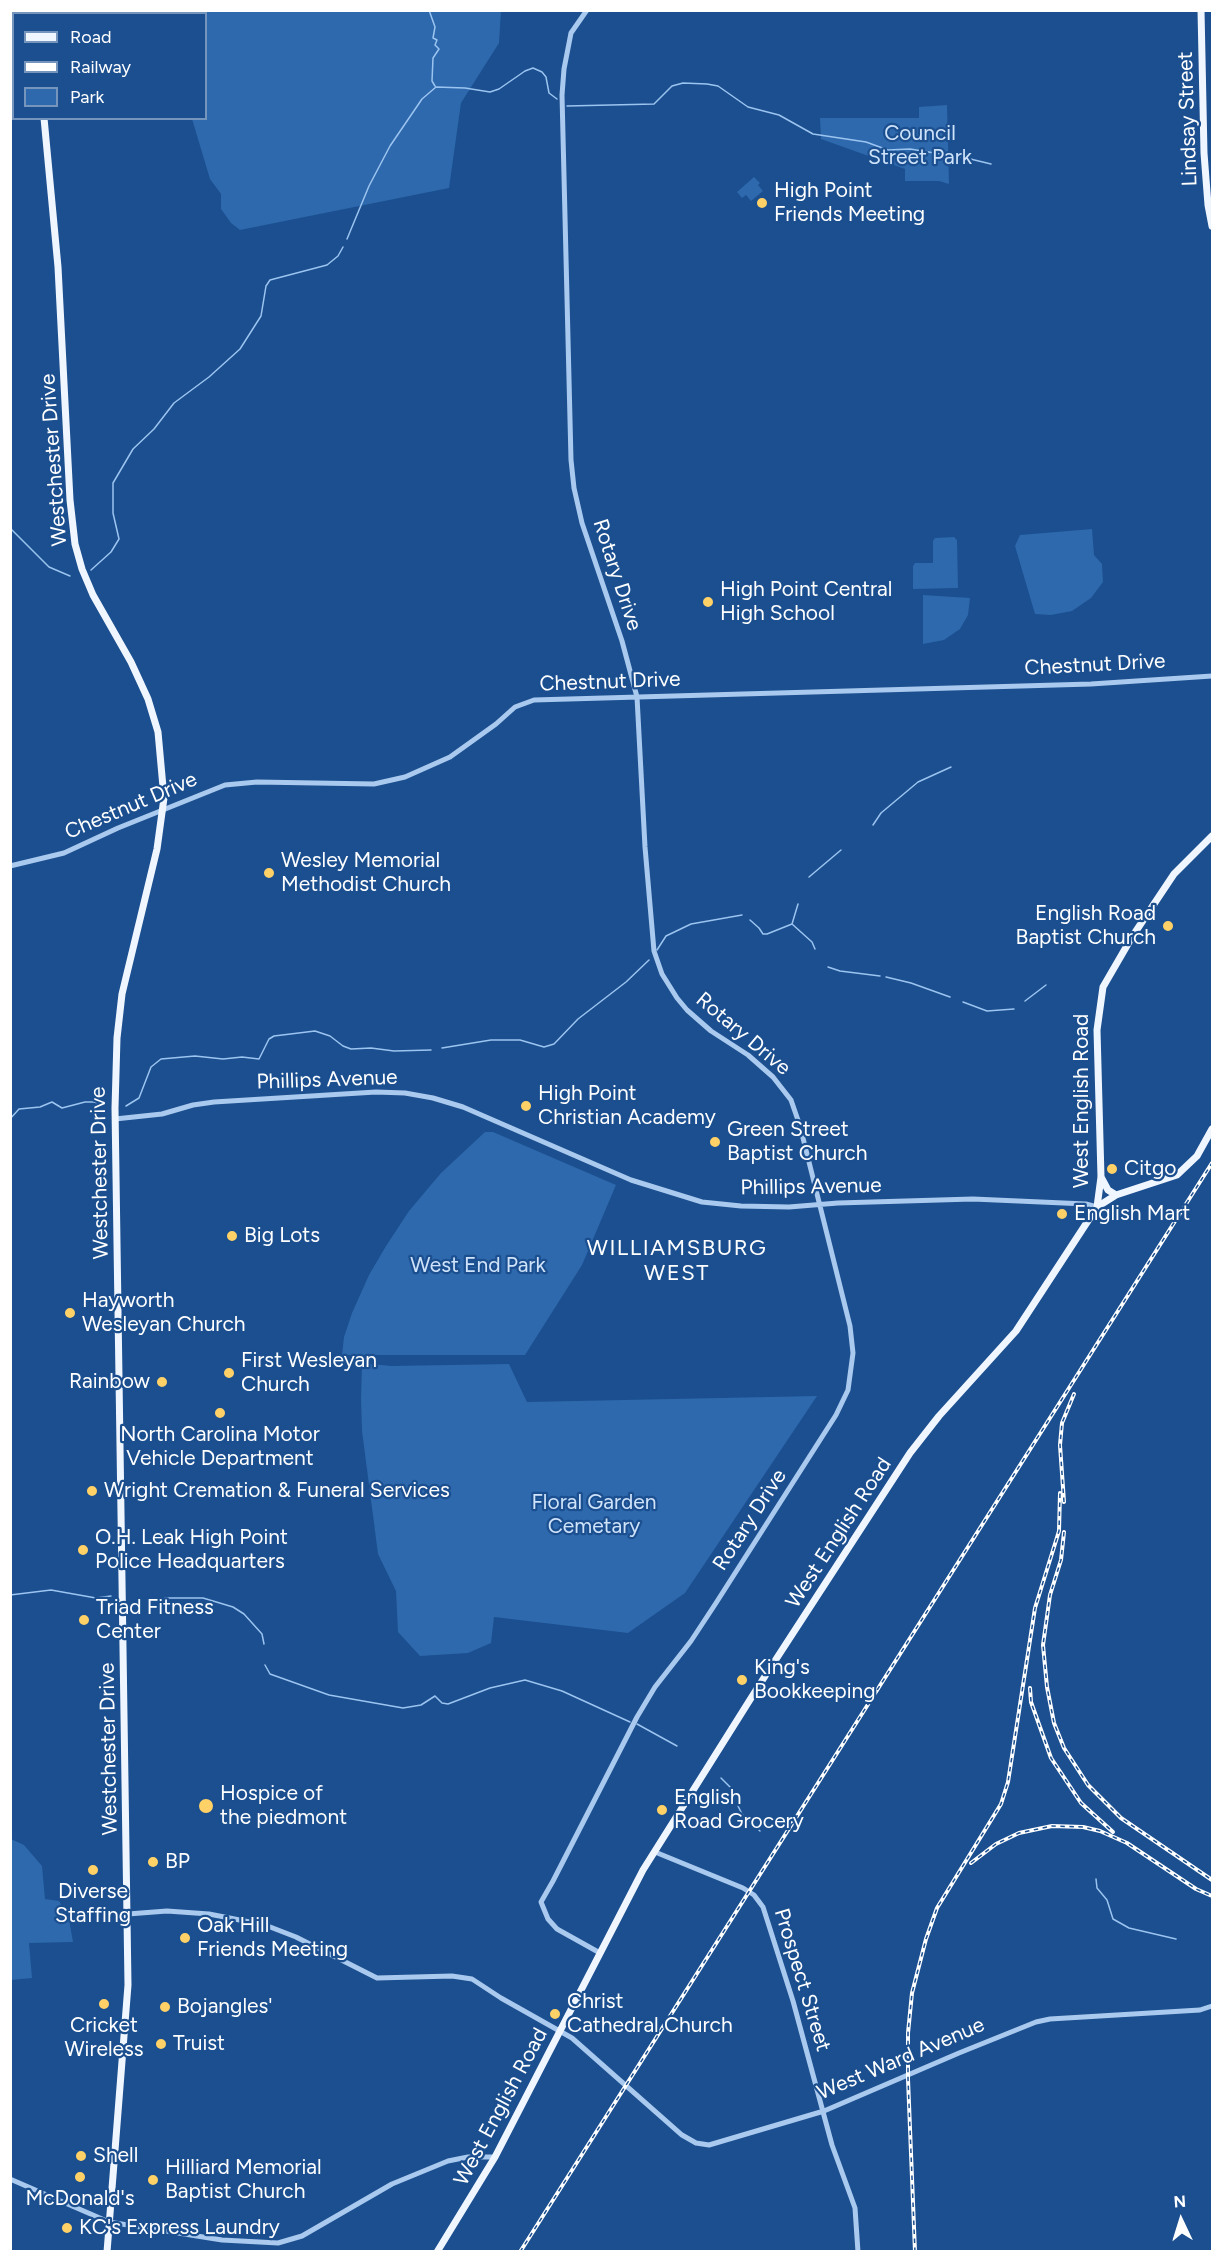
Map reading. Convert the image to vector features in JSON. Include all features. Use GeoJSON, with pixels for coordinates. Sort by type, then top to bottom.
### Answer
{"type":"FeatureCollection","features":[{"type":"Feature","properties":{"kind":"main road","name":"Lindsay Street"},"geometry":{"type":"LineString","coordinates":[[1202,10],[1204,153],[1212,226]]}},
{"type":"Feature","properties":{"kind":"main road","name":"Westchester Drive"},"geometry":{"type":"LineString","coordinates":[[44,120],[58,267],[70,500],[75,544],[93,595],[131,662],[148,699],[158,732],[164,798],[157,849],[122,994],[117,1038],[115,1119],[128,1985],[107,2252]]}},
{"type":"Feature","properties":{"kind":"main road","name":"West English Road"},"geometry":{"type":"LineString","coordinates":[[437,2252],[495,2157],[655,1852],[892,1479],[939,1416],[1016,1331],[1097,1207],[1101,1177],[1097,1030],[1103,987],[1132,937],[1174,874],[1212,837]]}},
{"type":"Feature","properties":{"kind":"main road"},"geometry":{"type":"LineString","coordinates":[[1097,1207],[1116,1195],[1177,1175],[1197,1156],[1212,1129]]}},
{"type":"Feature","properties":{"kind":"main road"},"geometry":{"type":"LineString","coordinates":[[1101,1177],[1108,1190],[1116,1195]]}},
{"type":"Feature","properties":{"kind":"street","name":"Rotary Drive"},"geometry":{"type":"LineString","coordinates":[[587,10],[571,33],[562,95],[571,460],[574,488],[582,523],[622,641],[638,697],[652,941],[658,965],[668,984],[687,1010],[711,1030],[748,1055],[773,1077],[791,1100],[800,1126],[852,1343],[851,1374],[846,1395],[809,1459],[719,1599],[637,1717],[541,1902],[548,1919],[556,1929],[600,1953]]}},
{"type":"Feature","properties":{"kind":"street","name":"Chestnut Drive"},"geometry":{"type":"LineString","coordinates":[[10,866],[64,853],[215,788],[237,783],[355,784],[391,781],[433,766],[450,757],[496,724],[509,711],[534,700],[1090,684],[1212,676]]}},
{"type":"Feature","properties":{"kind":"street","name":"Phillips Avenue"},"geometry":{"type":"LineString","coordinates":[[115,1119],[162,1114],[214,1102],[376,1092],[405,1093],[434,1098],[463,1107],[631,1180],[702,1202],[741,1206],[819,1206],[973,1199],[1086,1204],[1097,1207]]}},
{"type":"Feature","properties":{"kind":"street","name":"Prospect Street"},"geometry":{"type":"LineString","coordinates":[[655,1852],[743,1888],[758,1899],[765,1912],[777,1946],[832,2145],[855,2208],[858,2252]]}},
{"type":"Feature","properties":{"kind":"street","name":"West Ward Avenue"},"geometry":{"type":"LineString","coordinates":[[128,1914],[167,1911],[209,1914],[265,1925],[296,1937],[377,1978],[452,1976],[472,1979],[561,2031],[601,2063],[682,2135],[696,2143],[709,2145],[824,2111],[1036,2022],[1050,2019],[1200,2010],[1212,2006]]}},
{"type":"Feature","properties":{"kind":"street"},"geometry":{"type":"LineString","coordinates":[[10,2179],[109,2222],[222,2240],[278,2243],[302,2236],[392,2184],[448,2161],[465,2157],[495,2157]]}},
{"type":"Feature","properties":{"kind":"green space"},"geometry":{"type":"Polygon","coordinates":[[[159,11],[501,11],[499,43],[461,103],[449,188],[240,230],[231,223],[221,209],[221,194],[210,179],[192,120],[207,120],[207,12],[159,11]]]}},
{"type":"Feature","properties":{"kind":"green space","name":"Council Street Park"},"geometry":{"type":"Polygon","coordinates":[[[947,105],[949,184],[939,181],[905,181],[905,169],[821,139],[820,118],[919,118],[919,107],[947,105]]]}},
{"type":"Feature","properties":{"kind":"green space"},"geometry":{"type":"Polygon","coordinates":[[[754,177],[760,183],[758,185],[763,191],[751,201],[746,195],[742,198],[737,192],[754,177]]]}},
{"type":"Feature","properties":{"kind":"green space"},"geometry":{"type":"Polygon","coordinates":[[[1092,529],[1094,555],[1102,564],[1103,582],[1091,598],[1072,611],[1051,615],[1035,614],[1015,546],[1020,535],[1092,529]]]}},
{"type":"Feature","properties":{"kind":"green space"},"geometry":{"type":"Polygon","coordinates":[[[954,537],[957,540],[958,588],[913,589],[915,563],[933,563],[935,538],[954,537]]]}},
{"type":"Feature","properties":{"kind":"green space"},"geometry":{"type":"Polygon","coordinates":[[[923,595],[970,598],[968,615],[960,629],[944,640],[923,644],[923,595]]]}},
{"type":"Feature","properties":{"kind":"green space","name":"West End Park"},"geometry":{"type":"Polygon","coordinates":[[[485,1132],[493,1132],[616,1185],[582,1265],[525,1355],[342,1355],[344,1337],[352,1313],[369,1275],[386,1246],[409,1211],[441,1173],[485,1132]]]}},
{"type":"Feature","properties":{"kind":"green space","name":"Floral Garden Cemetary"},"geometry":{"type":"Polygon","coordinates":[[[362,1363],[391,1366],[509,1364],[527,1402],[817,1396],[685,1593],[628,1633],[494,1617],[491,1643],[468,1653],[420,1656],[398,1632],[396,1591],[378,1554],[362,1431],[362,1363]]]}},
{"type":"Feature","properties":{"kind":"green space"},"geometry":{"type":"Polygon","coordinates":[[[11,1839],[24,1845],[42,1866],[45,1899],[59,1901],[69,1919],[73,1942],[29,1943],[32,1978],[11,1980],[11,1839]]]}},
{"type":"Feature","properties":{"kind":"waterway"},"geometry":{"type":"LineString","coordinates":[[429,10],[435,27],[433,38],[437,40],[435,45],[439,49],[433,58],[432,81],[435,86]]}},
{"type":"Feature","properties":{"kind":"waterway"},"geometry":{"type":"LineString","coordinates":[[347,239],[369,186],[390,146],[422,99],[436,87],[490,92],[533,68],[542,72],[546,77],[549,93],[557,99]]}},
{"type":"Feature","properties":{"kind":"waterway"},"geometry":{"type":"LineString","coordinates":[[567,106],[654,104],[672,86],[683,83],[707,84],[718,86],[748,107],[779,115],[813,134],[866,142],[888,150],[910,149],[947,155]]}},
{"type":"Feature","properties":{"kind":"waterway"},"geometry":{"type":"LineString","coordinates":[[958,156],[991,164]]}},
{"type":"Feature","properties":{"kind":"waterway"},"geometry":{"type":"LineString","coordinates":[[91,570],[111,552],[119,539],[113,513],[113,483],[133,449],[154,429],[174,403],[209,377],[240,349],[261,316],[266,286],[270,280],[327,265],[338,256],[343,247]]}},
{"type":"Feature","properties":{"kind":"waterway"},"geometry":{"type":"LineString","coordinates":[[10,528],[49,567],[70,576]]}},
{"type":"Feature","properties":{"kind":"waterway"},"geometry":{"type":"LineString","coordinates":[[873,825],[881,813],[918,782],[951,767]]}},
{"type":"Feature","properties":{"kind":"waterway"},"geometry":{"type":"LineString","coordinates":[[809,877],[841,850]]}},
{"type":"Feature","properties":{"kind":"waterway"},"geometry":{"type":"LineString","coordinates":[[750,920],[763,934],[767,934],[792,924],[798,904]]}},
{"type":"Feature","properties":{"kind":"waterway"},"geometry":{"type":"LineString","coordinates":[[657,950],[666,936],[691,924],[742,915]]}},
{"type":"Feature","properties":{"kind":"waterway"},"geometry":{"type":"LineString","coordinates":[[792,924],[812,942],[815,949]]}},
{"type":"Feature","properties":{"kind":"waterway"},"geometry":{"type":"LineString","coordinates":[[442,1048],[491,1040],[520,1040],[544,1047],[554,1044],[578,1019],[626,982],[649,960]]}},
{"type":"Feature","properties":{"kind":"waterway"},"geometry":{"type":"LineString","coordinates":[[828,967],[840,971],[880,976]]}},
{"type":"Feature","properties":{"kind":"waterway"},"geometry":{"type":"LineString","coordinates":[[886,977],[950,997]]}},
{"type":"Feature","properties":{"kind":"waterway"},"geometry":{"type":"LineString","coordinates":[[1025,1001],[1046,985]]}},
{"type":"Feature","properties":{"kind":"waterway"},"geometry":{"type":"LineString","coordinates":[[963,1002],[987,1011],[1014,1009]]}},
{"type":"Feature","properties":{"kind":"waterway"},"geometry":{"type":"LineString","coordinates":[[126,1106],[139,1098],[151,1067],[161,1059],[195,1056],[259,1059],[269,1039],[274,1036],[315,1031],[330,1036],[351,1049],[431,1050]]}},
{"type":"Feature","properties":{"kind":"waterway"},"geometry":{"type":"LineString","coordinates":[[10,1119],[19,1109],[40,1107],[52,1102],[62,1108],[85,1102],[104,1105]]}},
{"type":"Feature","properties":{"kind":"waterway"},"geometry":{"type":"LineString","coordinates":[[10,1595],[51,1590],[96,1598],[111,1596]]}},
{"type":"Feature","properties":{"kind":"waterway"},"geometry":{"type":"LineString","coordinates":[[165,1598],[203,1598],[233,1607],[244,1614],[262,1634],[264,1644]]}},
{"type":"Feature","properties":{"kind":"waterway"},"geometry":{"type":"LineString","coordinates":[[265,1665],[270,1674],[329,1695],[403,1708],[421,1705],[435,1696],[442,1703],[448,1704],[490,1688],[525,1680],[562,1691],[630,1722]]}},
{"type":"Feature","properties":{"kind":"waterway"},"geometry":{"type":"LineString","coordinates":[[637,1724],[677,1746]]}},
{"type":"Feature","properties":{"kind":"waterway"},"geometry":{"type":"LineString","coordinates":[[721,1778],[738,1795],[738,1806],[742,1814],[760,1831]]}},
{"type":"Feature","properties":{"kind":"waterway"},"geometry":{"type":"LineString","coordinates":[[1096,1879],[1097,1888],[1107,1900],[1113,1919],[1129,1928],[1176,1939]]}},
{"type":"Feature","properties":{"kind":"railway"},"geometry":{"type":"LineString","coordinates":[[520,2252],[1212,1163]]}},
{"type":"Feature","properties":{"kind":"railway"},"geometry":{"type":"LineString","coordinates":[[1064,1502],[1060,1445],[1062,1423],[1074,1394]]}},
{"type":"Feature","properties":{"kind":"railway"},"geometry":{"type":"LineString","coordinates":[[915,2252],[908,2079],[908,2033],[912,1993],[926,1939],[937,1908],[1001,1804],[1008,1782],[1035,1608],[1059,1531],[1060,1493]]}},
{"type":"Feature","properties":{"kind":"railway"},"geometry":{"type":"LineString","coordinates":[[1064,1532],[1061,1560],[1050,1595],[1043,1645],[1047,1687],[1054,1723],[1064,1748],[1088,1785],[1121,1818],[1212,1880]]}},
{"type":"Feature","properties":{"kind":"railway"},"geometry":{"type":"LineString","coordinates":[[1030,1688],[1031,1702],[1051,1758],[1081,1803],[1113,1832]]}},
{"type":"Feature","properties":{"kind":"railway"},"geometry":{"type":"LineString","coordinates":[[971,1863],[996,1844],[1019,1833],[1052,1826],[1083,1827],[1100,1831],[1127,1843],[1196,1889],[1212,1896]]}},
{"type":"Feature","properties":{"kind":"place","name":"High Point Friends Meeting"},"geometry":{"type":"Point","coordinates":[762,203]}},
{"type":"Feature","properties":{"kind":"place","name":"High Point Central High School"},"geometry":{"type":"Point","coordinates":[708,602]}},
{"type":"Feature","properties":{"kind":"place","name":"Wesley Memorial Methodist Church"},"geometry":{"type":"Point","coordinates":[269,873]}},
{"type":"Feature","properties":{"kind":"place","name":"English Road Baptist Church"},"geometry":{"type":"Point","coordinates":[1168,926]}},
{"type":"Feature","properties":{"kind":"place","name":"High Point Christian Academy"},"geometry":{"type":"Point","coordinates":[526,1106]}},
{"type":"Feature","properties":{"kind":"place","name":"Green Street Baptist Church"},"geometry":{"type":"Point","coordinates":[715,1142]}},
{"type":"Feature","properties":{"kind":"place","name":"Citgo"},"geometry":{"type":"Point","coordinates":[1112,1169]}},
{"type":"Feature","properties":{"kind":"place","name":"English Mart"},"geometry":{"type":"Point","coordinates":[1062,1214]}},
{"type":"Feature","properties":{"kind":"place","name":"Big Lots"},"geometry":{"type":"Point","coordinates":[232,1236]}},
{"type":"Feature","properties":{"kind":"place","name":"Hayworth Wesleyan Church"},"geometry":{"type":"Point","coordinates":[70,1313]}},
{"type":"Feature","properties":{"kind":"place","name":"First Wesleyan Church"},"geometry":{"type":"Point","coordinates":[229,1373]}},
{"type":"Feature","properties":{"kind":"place","name":"Rainbow"},"geometry":{"type":"Point","coordinates":[162,1382]}},
{"type":"Feature","properties":{"kind":"place","name":"North Carolina Motor Vehicle Department"},"geometry":{"type":"Point","coordinates":[220,1413]}},
{"type":"Feature","properties":{"kind":"place","name":"Wright Cremation & Funeral Services"},"geometry":{"type":"Point","coordinates":[92,1491]}},
{"type":"Feature","properties":{"kind":"place","name":"O.H. Leak High Point Police Headquarters"},"geometry":{"type":"Point","coordinates":[83,1550]}},
{"type":"Feature","properties":{"kind":"place","name":"Triad Fitness Center"},"geometry":{"type":"Point","coordinates":[84,1620]}},
{"type":"Feature","properties":{"kind":"place","name":"King's Bookkeeping"},"geometry":{"type":"Point","coordinates":[742,1680]}},
{"type":"Feature","properties":{"kind":"place","name":"Hospice of the piedmont"},"geometry":{"type":"Point","coordinates":[206,1806]}},
{"type":"Feature","properties":{"kind":"place","name":"English Road Grocery"},"geometry":{"type":"Point","coordinates":[662,1810]}},
{"type":"Feature","properties":{"kind":"place","name":"BP"},"geometry":{"type":"Point","coordinates":[153,1862]}},
{"type":"Feature","properties":{"kind":"place","name":"Diverse Staffing"},"geometry":{"type":"Point","coordinates":[93,1870]}},
{"type":"Feature","properties":{"kind":"place","name":"Oak Hill Friends Meeting"},"geometry":{"type":"Point","coordinates":[185,1938]}},
{"type":"Feature","properties":{"kind":"place","name":"Cricket Wireless"},"geometry":{"type":"Point","coordinates":[104,2004]}},
{"type":"Feature","properties":{"kind":"place","name":"Bojangles'"},"geometry":{"type":"Point","coordinates":[165,2007]}},
{"type":"Feature","properties":{"kind":"place","name":"Christ Cathedral Church"},"geometry":{"type":"Point","coordinates":[555,2014]}},
{"type":"Feature","properties":{"kind":"place","name":"Truist"},"geometry":{"type":"Point","coordinates":[161,2044]}},
{"type":"Feature","properties":{"kind":"place","name":"Shell"},"geometry":{"type":"Point","coordinates":[81,2156]}},
{"type":"Feature","properties":{"kind":"place","name":"McDonald's"},"geometry":{"type":"Point","coordinates":[80,2177]}},
{"type":"Feature","properties":{"kind":"place","name":"Hilliard Memorial Baptist Church"},"geometry":{"type":"Point","coordinates":[153,2180]}},
{"type":"Feature","properties":{"kind":"place","name":"KC's Express Laundry"},"geometry":{"type":"Point","coordinates":[67,2228]}},
{"type":"Feature","properties":{"kind":"district","name":"WILLIAMSBURG WEST"},"geometry":{"type":"Point","coordinates":[677,1262]}}]}
